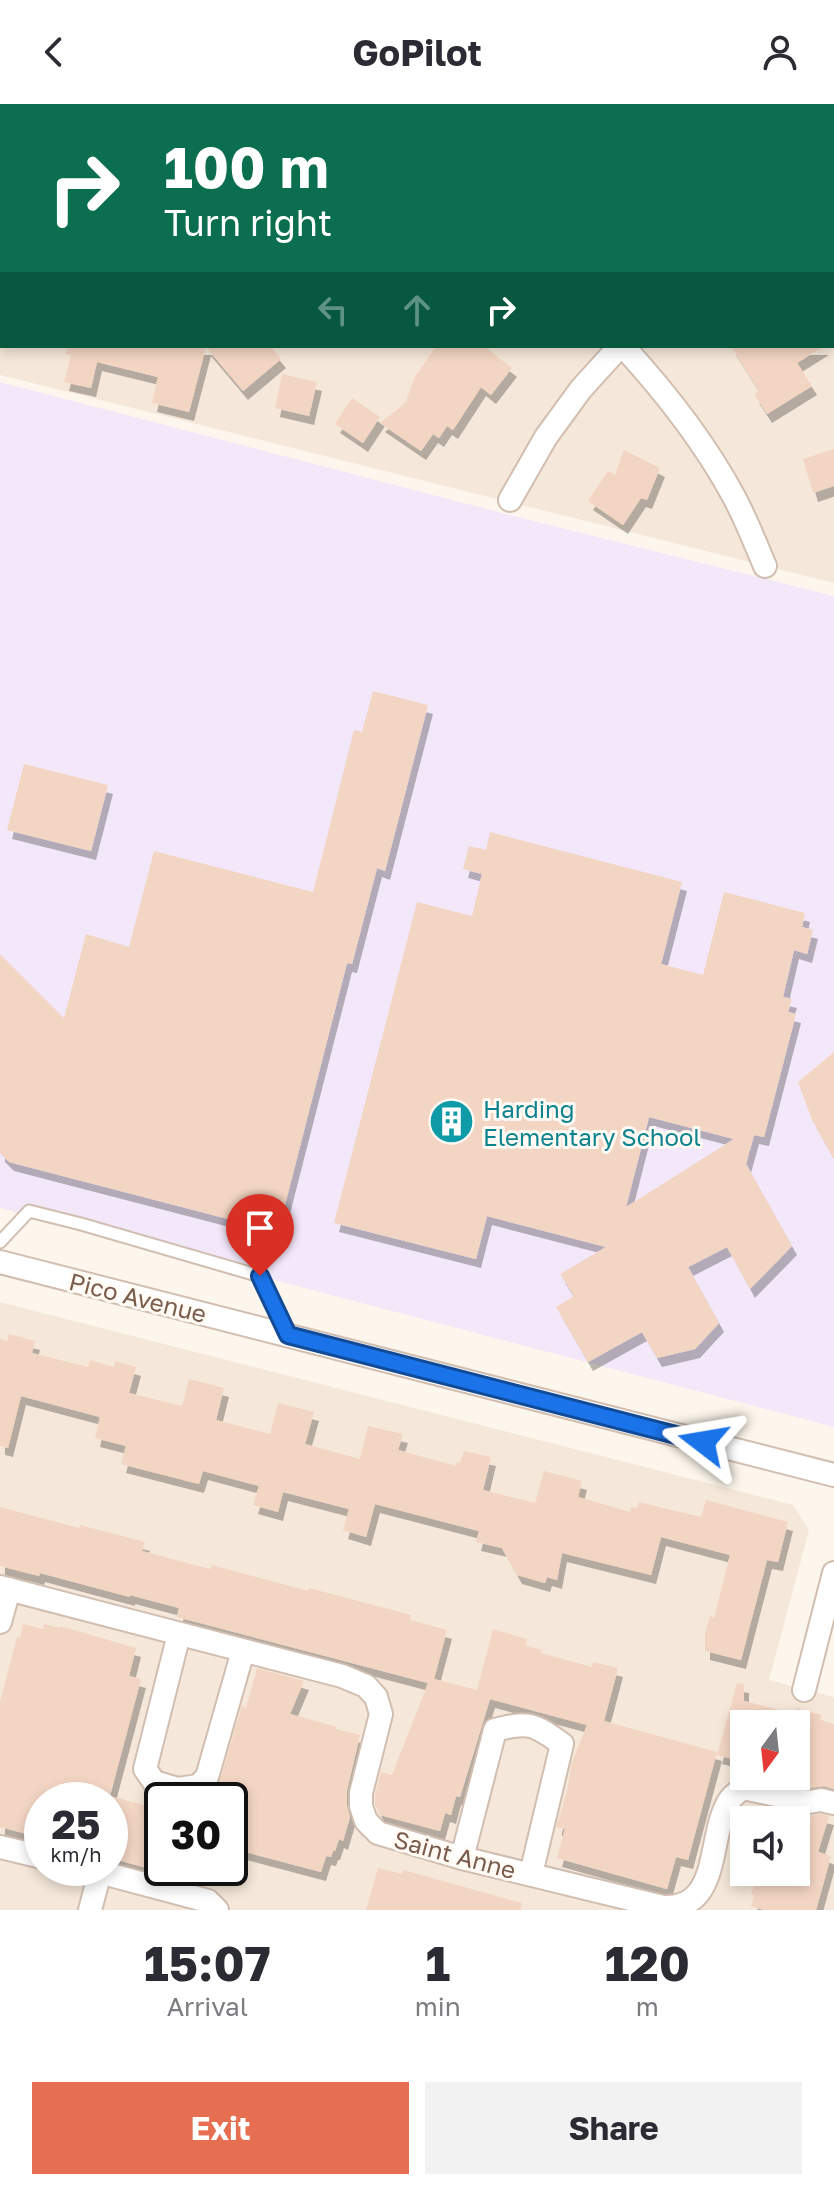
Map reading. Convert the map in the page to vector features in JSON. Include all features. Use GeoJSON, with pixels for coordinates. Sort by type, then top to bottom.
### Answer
{"type":"FeatureCollection","features":[{"type":"Feature","properties":{"kind":"street"},"geometry":{"type":"LineString","coordinates":[[510,500],[546,437],[581,389],[620,348]]}},
{"type":"Feature","properties":{"kind":"street"},"geometry":{"type":"LineString","coordinates":[[624,348],[660,386],[700,440],[734,498],[765,566]]}},
{"type":"Feature","properties":{"kind":"street","name":"Pico Avenue"},"geometry":{"type":"LineString","coordinates":[[0,1262],[834,1475]]}},
{"type":"Feature","properties":{"kind":"street"},"geometry":{"type":"LineString","coordinates":[[804,1690],[834,1573]]}},
{"type":"Feature","properties":{"kind":"street"},"geometry":{"type":"LineString","coordinates":[[0,1622],[4,1588]]}},
{"type":"Feature","properties":{"kind":"street","name":"Saint Anne"},"geometry":{"type":"LineString","coordinates":[[4,1588],[342,1676],[366,1686],[376,1697],[381,1714],[361,1793],[361,1806],[366,1821],[378,1833],[462,1858],[531,1874],[594,1900],[677,1908],[691,1903],[703,1890],[724,1812],[731,1798],[743,1788],[809,1802],[821,1800],[834,1803]]}},
{"type":"Feature","properties":{"kind":"street"},"geometry":{"type":"LineString","coordinates":[[179,1634],[145,1769],[154,1782],[178,1789],[198,1786],[207,1777],[243,1651]]}},
{"type":"Feature","properties":{"kind":"street"},"geometry":{"type":"LineString","coordinates":[[462,1858],[495,1730],[519,1724],[540,1728],[562,1744],[531,1874]]}},
{"type":"Feature","properties":{"kind":"street"},"geometry":{"type":"LineString","coordinates":[[0,1847],[24,1853]]}},
{"type":"Feature","properties":{"kind":"street"},"geometry":{"type":"LineString","coordinates":[[128,1880],[208,1901],[217,1910]]}},
{"type":"Feature","properties":{"kind":"street"},"geometry":{"type":"LineString","coordinates":[[90,1910],[91,1886]]}},
{"type":"Feature","properties":{"kind":"lane"},"geometry":{"type":"LineString","coordinates":[[0,1242],[29,1211],[260,1276],[288,1335]]}},
{"type":"Feature","properties":{"kind":"shaded area"},"geometry":{"type":"Polygon","coordinates":[[[0,348],[834,348],[834,583],[0,375],[0,348]]]}},
{"type":"Feature","properties":{"kind":"shaded area"},"geometry":{"type":"Polygon","coordinates":[[[0,382],[834,596],[834,1427],[0,1208],[0,382]]]}},
{"type":"Feature","properties":{"kind":"shaded area"},"geometry":{"type":"Polygon","coordinates":[[[0,1302],[793,1505],[809,1530],[769,1680],[834,1697],[834,1910],[0,1910],[0,1302]]]}},
{"type":"Feature","properties":{"kind":"building"},"geometry":{"type":"Polygon","coordinates":[[[67,348],[206,348],[189,412],[152,403],[158,377],[97,362],[91,388],[64,382],[71,355],[66,354],[67,348]]]}},
{"type":"Feature","properties":{"kind":"building"},"geometry":{"type":"Polygon","coordinates":[[[207,348],[272,348],[281,359],[243,391],[207,348]]]}},
{"type":"Feature","properties":{"kind":"building"},"geometry":{"type":"Polygon","coordinates":[[[435,348],[487,348],[512,368],[491,395],[481,387],[453,430],[447,426],[439,438],[433,434],[421,451],[380,423],[405,403],[415,377],[435,348]]]}},
{"type":"Feature","properties":{"kind":"building"},"geometry":{"type":"Polygon","coordinates":[[[732,348],[821,348],[797,363],[812,386],[767,414],[754,394],[759,391],[732,348]]]}},
{"type":"Feature","properties":{"kind":"building"},"geometry":{"type":"Polygon","coordinates":[[[282,374],[317,382],[309,416],[275,408],[282,374]]]}},
{"type":"Feature","properties":{"kind":"building"},"geometry":{"type":"Polygon","coordinates":[[[352,398],[380,417],[363,443],[335,424],[352,398]]]}},
{"type":"Feature","properties":{"kind":"building"},"geometry":{"type":"Polygon","coordinates":[[[834,449],[834,486],[813,493],[803,459],[834,449]]]}},
{"type":"Feature","properties":{"kind":"building"},"geometry":{"type":"Polygon","coordinates":[[[624,450],[660,468],[647,500],[641,498],[623,525],[588,501],[608,471],[615,475],[624,450]]]}},
{"type":"Feature","properties":{"kind":"building"},"geometry":{"type":"Polygon","coordinates":[[[373,691],[428,705],[385,871],[377,868],[352,964],[347,963],[278,1232],[9,1162],[0,1153],[0,954],[64,1018],[86,934],[129,947],[154,851],[313,892],[354,730],[362,732],[373,691]]]}},
{"type":"Feature","properties":{"kind":"building"},"geometry":{"type":"Polygon","coordinates":[[[24,764],[108,785],[91,851],[7,830],[24,764]]]}},
{"type":"Feature","properties":{"kind":"building"},"geometry":{"type":"Polygon","coordinates":[[[490,832],[682,882],[661,964],[703,975],[724,892],[805,913],[802,927],[813,930],[807,954],[794,950],[783,997],[792,999],[788,1012],[796,1014],[764,1137],[754,1135],[746,1164],[792,1246],[750,1289],[727,1247],[688,1267],[719,1323],[695,1349],[657,1358],[642,1332],[588,1362],[556,1307],[574,1296],[560,1274],[606,1247],[487,1216],[476,1259],[334,1223],[417,902],[472,916],[482,874],[463,869],[469,846],[486,850],[490,832]],[[649,1117],[626,1207],[734,1139],[649,1117]]]}},
{"type":"Feature","properties":{"kind":"building"},"geometry":{"type":"Polygon","coordinates":[[[834,1052],[834,1159],[812,1120],[798,1082],[834,1052]]]}},
{"type":"Feature","properties":{"kind":"building"},"geometry":{"type":"Polygon","coordinates":[[[9,1334],[35,1341],[32,1353],[88,1367],[90,1360],[114,1367],[115,1361],[136,1367],[129,1393],[182,1406],[189,1379],[224,1388],[216,1420],[270,1434],[278,1403],[314,1412],[305,1444],[360,1459],[368,1426],[403,1434],[398,1450],[456,1466],[464,1451],[491,1457],[483,1490],[535,1503],[544,1471],[582,1481],[578,1497],[630,1512],[631,1507],[637,1508],[639,1502],[701,1517],[706,1500],[788,1522],[778,1562],[767,1560],[741,1660],[705,1651],[705,1633],[710,1616],[714,1618],[730,1555],[661,1537],[651,1575],[562,1553],[557,1580],[547,1577],[545,1583],[517,1575],[502,1548],[476,1542],[479,1531],[375,1504],[366,1537],[343,1530],[349,1509],[283,1492],[278,1512],[253,1505],[259,1486],[203,1471],[199,1484],[121,1464],[126,1446],[95,1438],[100,1417],[21,1396],[8,1448],[0,1446],[0,1339],[7,1341],[9,1334]]]}},
{"type":"Feature","properties":{"kind":"building"},"geometry":{"type":"Polygon","coordinates":[[[0,1507],[145,1542],[142,1551],[210,1569],[212,1565],[411,1615],[410,1620],[447,1630],[434,1679],[477,1690],[493,1629],[527,1639],[525,1645],[542,1650],[541,1653],[592,1667],[593,1662],[618,1668],[604,1721],[717,1752],[688,1860],[676,1857],[667,1889],[557,1858],[565,1829],[557,1827],[557,1824],[572,1762],[587,1725],[490,1699],[460,1797],[456,1796],[451,1815],[445,1813],[440,1831],[380,1815],[375,1795],[381,1772],[392,1775],[428,1683],[177,1617],[179,1608],[0,1566],[0,1507]]]}},
{"type":"Feature","properties":{"kind":"building"},"geometry":{"type":"Polygon","coordinates":[[[23,1624],[43,1629],[44,1624],[136,1648],[129,1676],[141,1679],[114,1782],[24,1782],[24,1833],[0,1827],[0,1702],[17,1637],[20,1638],[23,1624]]]}},
{"type":"Feature","properties":{"kind":"building"},"geometry":{"type":"Polygon","coordinates":[[[257,1668],[304,1681],[290,1714],[360,1735],[347,1790],[350,1817],[343,1841],[339,1839],[331,1857],[326,1856],[321,1872],[248,1853],[248,1782],[219,1782],[242,1706],[246,1708],[257,1668]]]}},
{"type":"Feature","properties":{"kind":"building"},"geometry":{"type":"Polygon","coordinates":[[[737,1683],[744,1684],[744,1701],[780,1710],[730,1710],[730,1758],[717,1755],[737,1683]]]}},
{"type":"Feature","properties":{"kind":"building"},"geometry":{"type":"Polygon","coordinates":[[[810,1712],[822,1715],[821,1720],[834,1724],[834,1789],[824,1786],[810,1788],[810,1712]]]}},
{"type":"Feature","properties":{"kind":"building"},"geometry":{"type":"Polygon","coordinates":[[[128,1801],[144,1805],[144,1867],[128,1863],[128,1801]]]}},
{"type":"Feature","properties":{"kind":"building"},"geometry":{"type":"Polygon","coordinates":[[[810,1816],[829,1816],[818,1852],[831,1856],[816,1910],[764,1910],[751,1906],[754,1895],[751,1894],[754,1886],[810,1886],[810,1816]]]}},
{"type":"Feature","properties":{"kind":"building"},"geometry":{"type":"Polygon","coordinates":[[[378,1868],[402,1874],[403,1870],[522,1903],[521,1910],[366,1910],[378,1868]]]}},
{"type":"Feature","properties":{"kind":"place","name":"Harding Elementary School"},"geometry":{"type":"Point","coordinates":[452,1122]}},
{"type":"Feature","properties":{"kind":"route"},"geometry":{"type":"LineString","coordinates":[[260,1276],[288,1335],[703,1442]]}}]}
